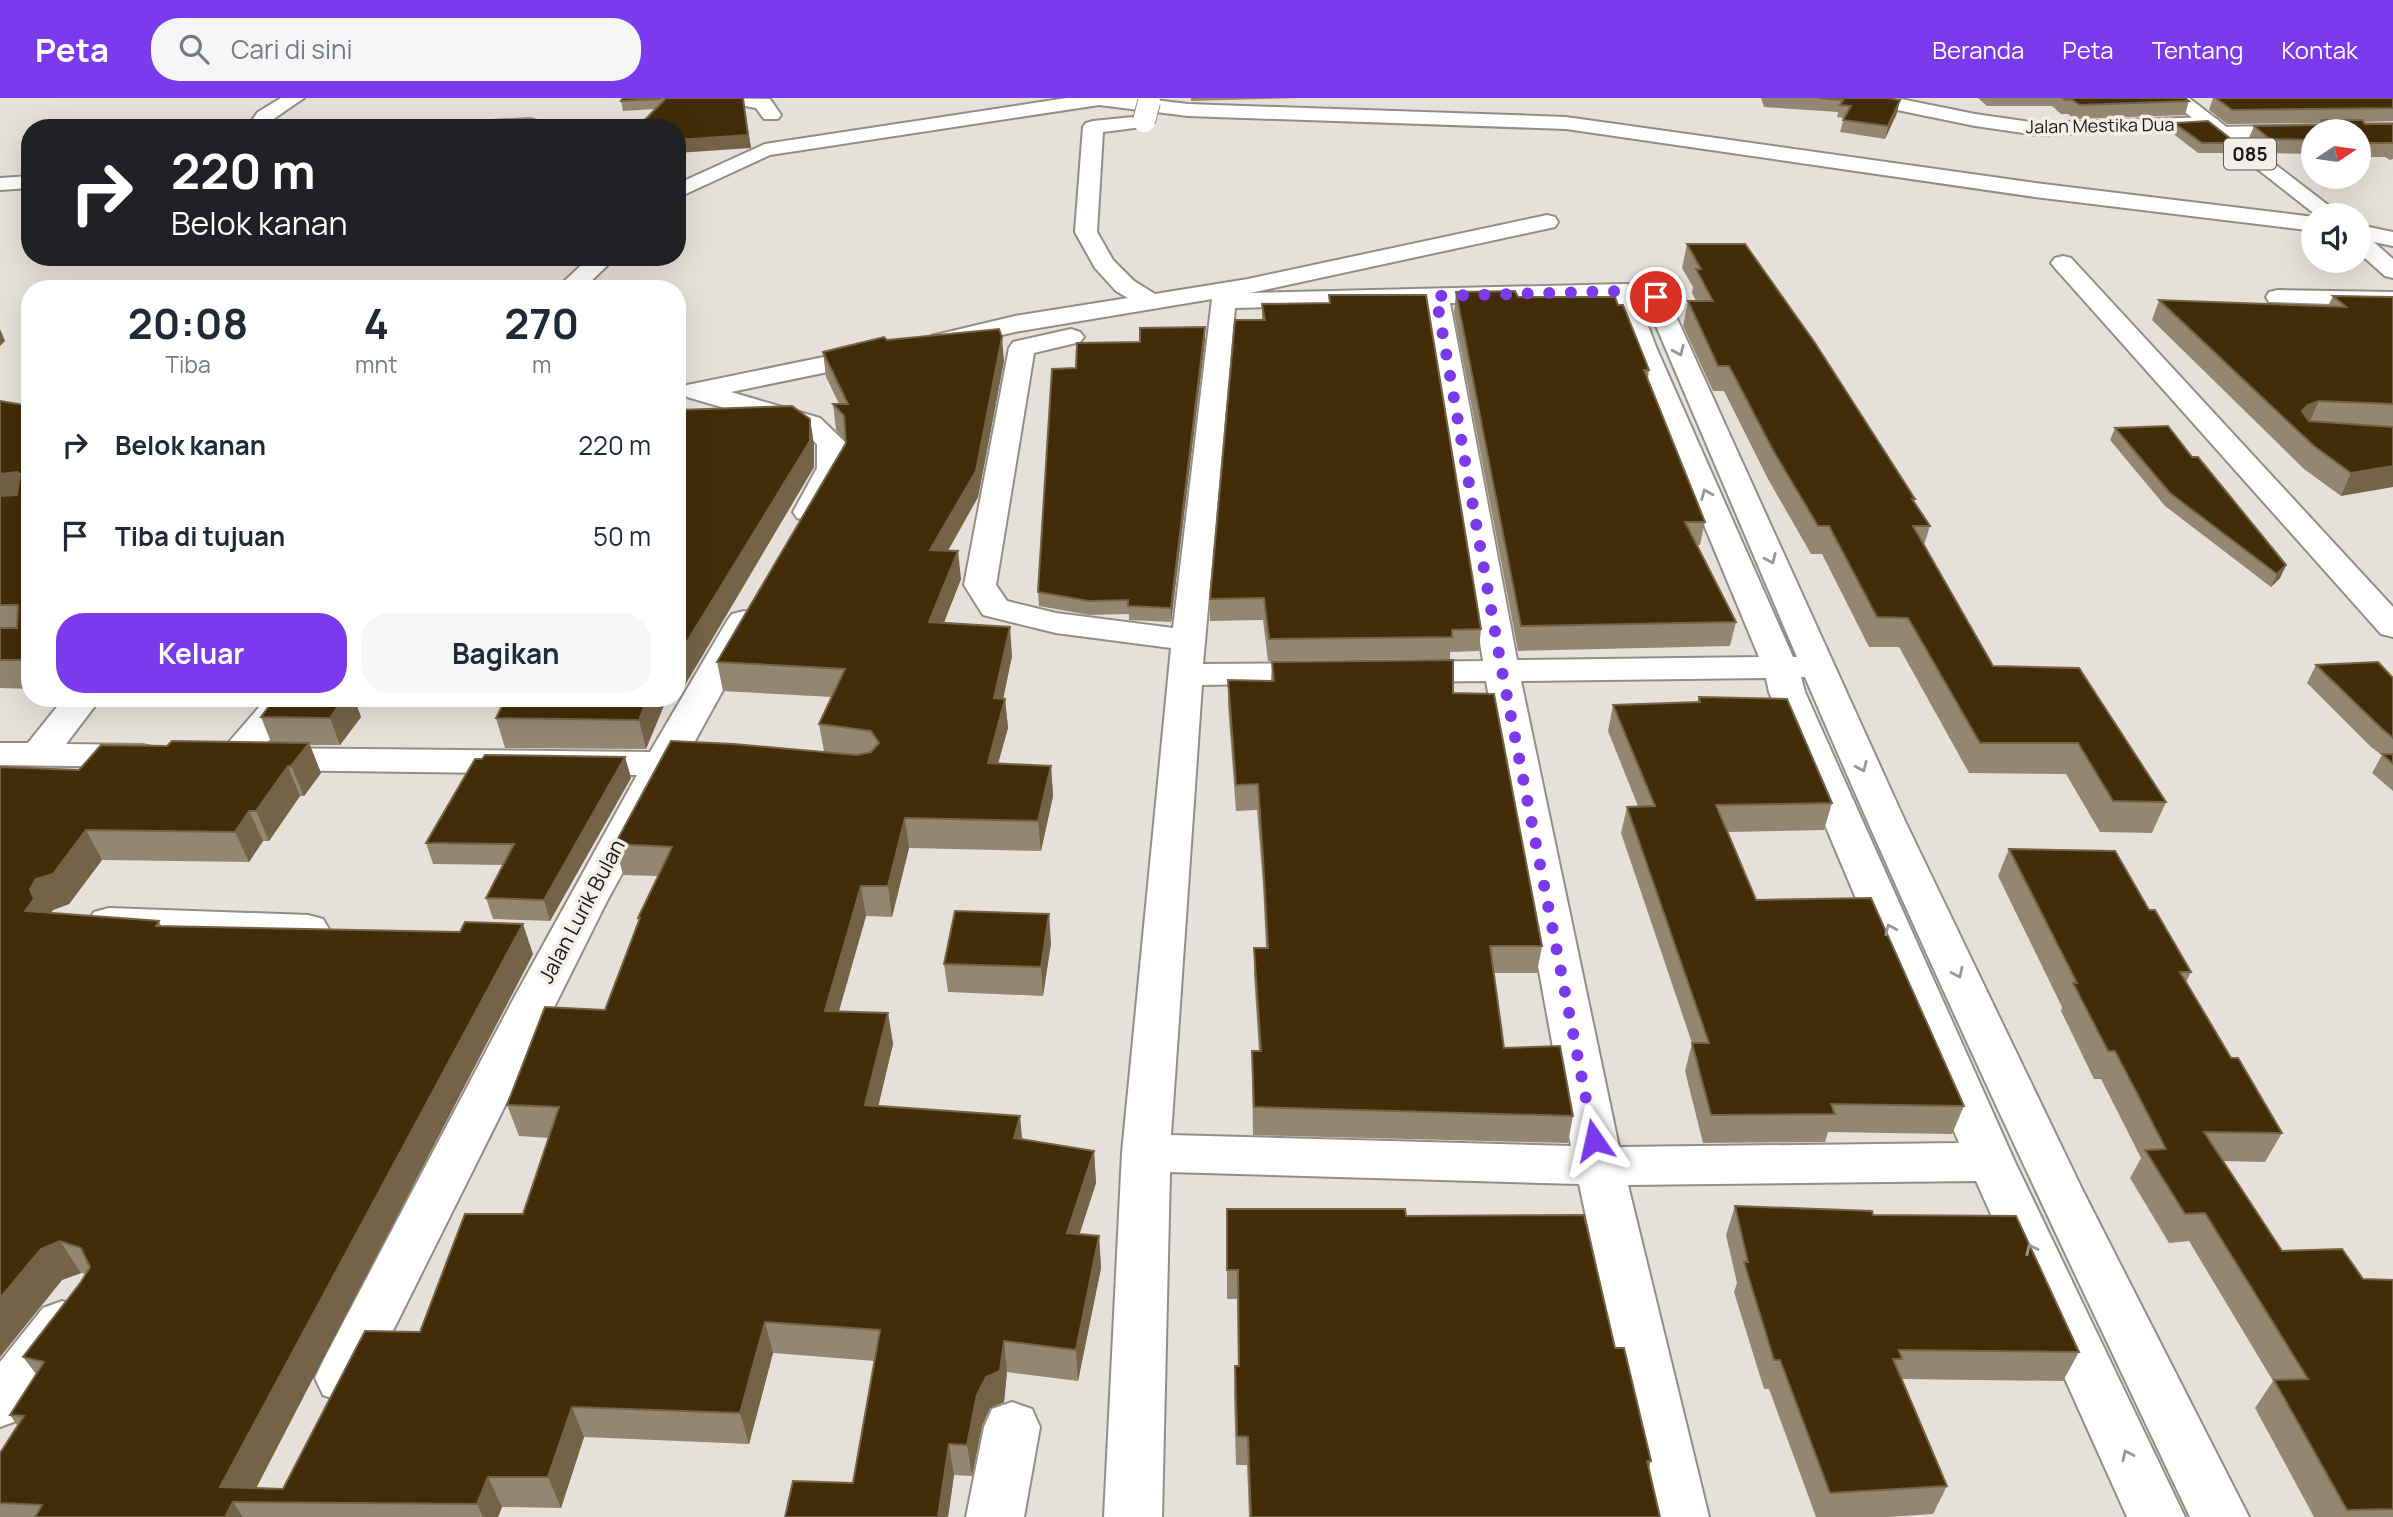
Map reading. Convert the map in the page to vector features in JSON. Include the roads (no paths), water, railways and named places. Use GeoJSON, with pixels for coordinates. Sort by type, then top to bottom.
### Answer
{"type":"FeatureCollection","features":[{"type":"Feature","properties":{"kind":"street"},"geometry":{"type":"LineString","coordinates":[[263,119],[294,98]]}},
{"type":"Feature","properties":{"kind":"street"},"geometry":{"type":"LineString","coordinates":[[731,98],[764,103],[771,115]]}},
{"type":"Feature","properties":{"kind":"street","name":"Jalan Mestika Dua"},"geometry":{"type":"LineString","coordinates":[[1868,98],[1975,120],[2038,129],[2393,130]]}},
{"type":"Feature","properties":{"kind":"street"},"geometry":{"type":"LineString","coordinates":[[686,188],[765,150],[1099,99],[1188,110],[1566,123],[2035,190],[2301,214]]}},
{"type":"Feature","properties":{"kind":"street"},"geometry":{"type":"LineString","coordinates":[[2179,100],[2219,102]]}},
{"type":"Feature","properties":{"kind":"street","name":"085"},"geometry":{"type":"LineString","coordinates":[[2179,100],[2306,203]]}},
{"type":"Feature","properties":{"kind":"street"},"geometry":{"type":"LineString","coordinates":[[469,119],[484,105]]}},
{"type":"Feature","properties":{"kind":"street"},"geometry":{"type":"LineString","coordinates":[[1146,302],[1146,299],[1125,286],[1103,263],[1086,232],[1093,127],[1148,107]]}},
{"type":"Feature","properties":{"kind":"street"},"geometry":{"type":"LineString","coordinates":[[0,184],[21,183]]}},
{"type":"Feature","properties":{"kind":"street"},"geometry":{"type":"LineString","coordinates":[[687,394],[1015,324],[1248,286],[1548,222]]}},
{"type":"Feature","properties":{"kind":"street"},"geometry":{"type":"LineString","coordinates":[[2371,234],[2393,239]]}},
{"type":"Feature","properties":{"kind":"street"},"geometry":{"type":"LineString","coordinates":[[2371,252],[2387,266]]}},
{"type":"Feature","properties":{"kind":"street"},"geometry":{"type":"LineString","coordinates":[[2063,263],[2393,627]]}},
{"type":"Feature","properties":{"kind":"street"},"geometry":{"type":"LineString","coordinates":[[578,280],[594,266]]}},
{"type":"Feature","properties":{"kind":"street"},"geometry":{"type":"LineString","coordinates":[[1798,667],[1357,673],[1187,658],[1160,635],[1056,623],[995,608],[980,585],[1022,348],[1223,301],[1624,291],[1627,307],[1643,347],[1798,667],[2220,1517]]}},
{"type":"Feature","properties":{"kind":"street"},"geometry":{"type":"LineString","coordinates":[[1436,296],[1502,671],[1599,1166],[1680,1517]]}},
{"type":"Feature","properties":{"kind":"street"},"geometry":{"type":"LineString","coordinates":[[2278,297],[2393,299]]}},
{"type":"Feature","properties":{"kind":"street"},"geometry":{"type":"LineString","coordinates":[[1133,1517],[1146,1153],[1187,658],[1223,301]]}},
{"type":"Feature","properties":{"kind":"street"},"geometry":{"type":"LineString","coordinates":[[687,394],[810,424],[831,442],[832,468],[792,541]]}},
{"type":"Feature","properties":{"kind":"street","name":"Jalan Lurik Bulan"},"geometry":{"type":"LineString","coordinates":[[328,1406],[565,939],[677,758],[764,588]]}},
{"type":"Feature","properties":{"kind":"street"},"geometry":{"type":"LineString","coordinates":[[1798,667],[1787,692],[1991,1162],[2156,1517]]}},
{"type":"Feature","properties":{"kind":"street"},"geometry":{"type":"LineString","coordinates":[[39,754],[76,707]]}},
{"type":"Feature","properties":{"kind":"street"},"geometry":{"type":"LineString","coordinates":[[206,758],[274,707]]}},
{"type":"Feature","properties":{"kind":"street"},"geometry":{"type":"LineString","coordinates":[[0,754],[206,758],[677,758]]}},
{"type":"Feature","properties":{"kind":"street"},"geometry":{"type":"LineString","coordinates":[[70,921],[345,931]]}},
{"type":"Feature","properties":{"kind":"street"},"geometry":{"type":"LineString","coordinates":[[524,937],[565,939]]}},
{"type":"Feature","properties":{"kind":"street"},"geometry":{"type":"LineString","coordinates":[[1146,1153],[1599,1166],[1991,1162]]}},
{"type":"Feature","properties":{"kind":"street"},"geometry":{"type":"LineString","coordinates":[[0,1402],[82,1297]]}},
{"type":"Feature","properties":{"kind":"street"},"geometry":{"type":"LineString","coordinates":[[995,1517],[1012,1427]]}}]}
